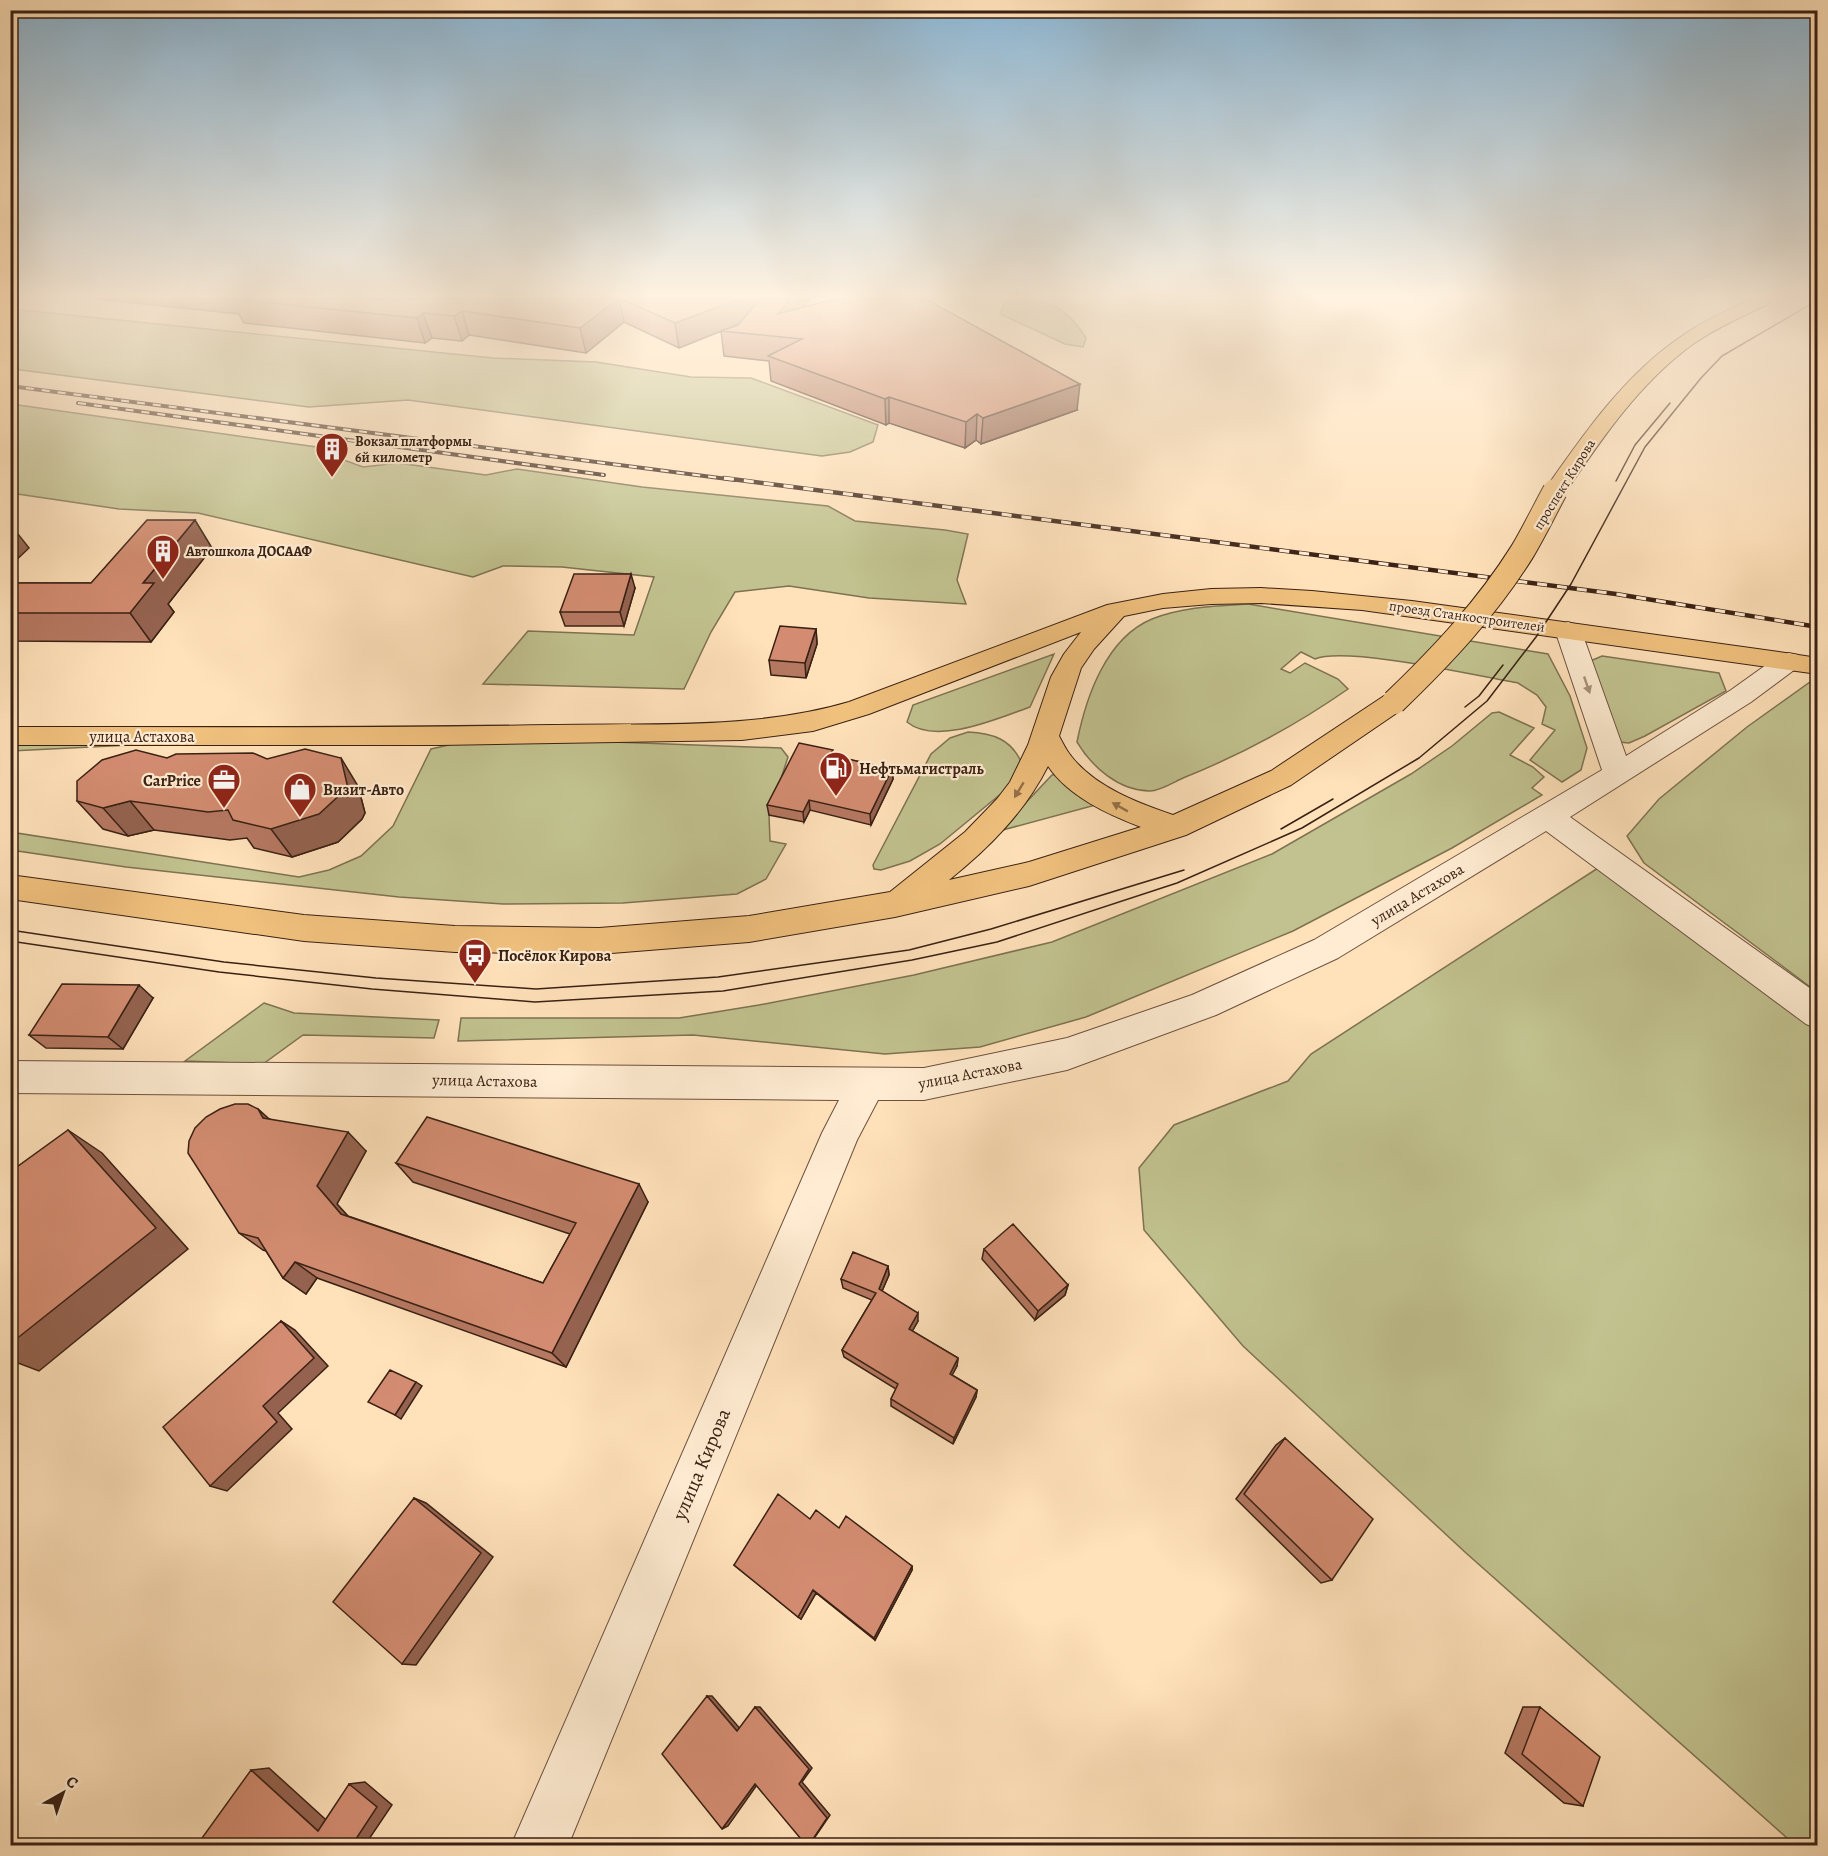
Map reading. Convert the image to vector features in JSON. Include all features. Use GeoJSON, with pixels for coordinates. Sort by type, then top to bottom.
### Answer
{"type":"FeatureCollection","features":[{"type":"Feature","properties":{"kind":"main road","name":"проспект Кирова"},"geometry":{"type":"LineString","coordinates":[[1175,827],[1281,778],[1394,702],[1432,666],[1474,617],[1522,552],[1555,491],[1593,436],[1638,386]]}},
{"type":"Feature","properties":{"kind":"main road","name":"проезд Станкостроителей"},"geometry":{"type":"LineString","coordinates":[[1116,610],[1143,603],[1201,596],[1270,596],[1399,606],[1818,666]]}},
{"type":"Feature","properties":{"kind":"main road","name":"улица Астахова"},"geometry":{"type":"LineString","coordinates":[[10,736],[440,736],[742,731],[813,722],[859,708],[1116,610]]}},
{"type":"Feature","properties":{"kind":"main road"},"geometry":{"type":"LineString","coordinates":[[895,904],[991,827],[1013,800],[1032,770],[1046,738],[1064,676],[1087,640],[1116,610]]}},
{"type":"Feature","properties":{"kind":"main road"},"geometry":{"type":"LineString","coordinates":[[1046,738],[1062,766],[1096,793],[1132,813],[1175,827]]}},
{"type":"Feature","properties":{"kind":"main road"},"geometry":{"type":"LineString","coordinates":[[10,887],[304,928],[455,939],[599,941],[748,929],[895,904],[1029,874],[1175,827]]}},
{"type":"Feature","properties":{"kind":"street"},"geometry":{"type":"LineString","coordinates":[[1568,630],[1618,774]]}},
{"type":"Feature","properties":{"kind":"street","name":"улица Астахова"},"geometry":{"type":"LineString","coordinates":[[10,1077],[924,1084],[1067,1054],[1204,1005],[1326,949],[1618,774],[1741,696],[1789,661]]}},
{"type":"Feature","properties":{"kind":"street"},"geometry":{"type":"LineString","coordinates":[[1547,816],[1818,1014]]}},
{"type":"Feature","properties":{"kind":"street","name":"улица Кирова"},"geometry":{"type":"LineString","coordinates":[[539,1845],[841,1133],[867,1084]]}},
{"type":"Feature","properties":{"kind":"green space"},"geometry":{"type":"Polygon","coordinates":[[[141,386],[772,386],[878,425],[873,442],[850,452],[822,456],[408,400],[309,407],[141,386]]]}},
{"type":"Feature","properties":{"kind":"green space"},"geometry":{"type":"Polygon","coordinates":[[[11,404],[338,450],[341,459],[363,467],[398,463],[486,475],[517,469],[642,487],[828,506],[855,521],[968,534],[957,580],[966,604],[869,598],[789,586],[735,592],[711,632],[684,689],[483,684],[528,631],[634,635],[654,577],[562,567],[503,566],[473,577],[198,513],[119,509],[11,493],[11,404]]]}},
{"type":"Feature","properties":{"kind":"green space"},"geometry":{"type":"Polygon","coordinates":[[[1248,604],[1548,654],[1570,696],[1587,748],[1581,770],[1562,782],[1530,760],[1555,730],[1542,724],[1546,707],[1537,695],[1518,683],[1382,659],[1331,656],[1315,659],[1301,652],[1281,669],[1290,673],[1305,663],[1338,679],[1348,689],[1308,715],[1227,759],[1158,790],[1150,791],[1128,787],[1117,782],[1090,760],[1077,742],[1086,706],[1110,654],[1122,640],[1136,628],[1163,615],[1199,608],[1248,604]]]}},
{"type":"Feature","properties":{"kind":"green space"},"geometry":{"type":"Polygon","coordinates":[[[1054,654],[1030,707],[985,723],[950,731],[919,729],[907,722],[913,705],[1054,654]]]}},
{"type":"Feature","properties":{"kind":"green space"},"geometry":{"type":"Polygon","coordinates":[[[1602,656],[1719,673],[1726,691],[1645,736],[1629,743],[1619,742],[1588,662],[1602,656]]]}},
{"type":"Feature","properties":{"kind":"green space"},"geometry":{"type":"Polygon","coordinates":[[[1817,677],[1817,992],[1644,863],[1627,836],[1659,799],[1747,727],[1817,677]]]}},
{"type":"Feature","properties":{"kind":"green space"},"geometry":{"type":"Polygon","coordinates":[[[1499,712],[1534,728],[1510,755],[1533,767],[1544,777],[1532,788],[1542,795],[1452,848],[1293,931],[1086,1017],[980,1047],[885,1054],[693,1035],[458,1041],[461,1018],[679,1018],[914,975],[1052,942],[1272,854],[1411,774],[1452,746],[1492,713],[1499,712]]]}},
{"type":"Feature","properties":{"kind":"green space"},"geometry":{"type":"Polygon","coordinates":[[[968,732],[993,736],[1013,749],[1022,764],[1014,783],[940,844],[910,861],[881,870],[874,869],[873,865],[931,754],[950,738],[968,732]]]}},
{"type":"Feature","properties":{"kind":"green space"},"geometry":{"type":"Polygon","coordinates":[[[462,742],[613,742],[781,748],[788,757],[769,815],[770,841],[786,844],[766,879],[737,894],[623,903],[503,904],[399,897],[126,867],[11,850],[10,832],[299,877],[329,870],[361,856],[393,826],[431,749],[462,742]]]}},
{"type":"Feature","properties":{"kind":"green space"},"geometry":{"type":"Polygon","coordinates":[[[11,745],[131,745],[11,751],[11,745]]]}},
{"type":"Feature","properties":{"kind":"green space"},"geometry":{"type":"Polygon","coordinates":[[[1059,774],[1103,803],[999,831],[1052,775],[1059,774]]]}},
{"type":"Feature","properties":{"kind":"green space"},"geometry":{"type":"Polygon","coordinates":[[[1598,868],[1817,1030],[1817,1845],[1795,1845],[1466,1553],[1243,1346],[1144,1230],[1139,1168],[1174,1125],[1288,1081],[1311,1054],[1598,868]]]}},
{"type":"Feature","properties":{"kind":"green space"},"geometry":{"type":"Polygon","coordinates":[[[264,1003],[294,1013],[439,1020],[434,1038],[303,1035],[263,1064],[185,1061],[264,1003]]]}},
{"type":"Feature","properties":{"kind":"building"},"geometry":{"type":"Polygon","coordinates":[[[849,386],[1075,386],[983,418],[977,414],[966,422],[889,397],[885,399],[849,386]]]}},
{"type":"Feature","properties":{"kind":"building"},"geometry":{"type":"Polygon","coordinates":[[[147,520],[195,520],[143,583],[154,583],[130,613],[10,613],[10,583],[91,583],[147,520]]]}},
{"type":"Feature","properties":{"kind":"building"},"geometry":{"type":"Polygon","coordinates":[[[574,574],[631,574],[620,612],[560,612],[574,574]]]}},
{"type":"Feature","properties":{"kind":"building"},"geometry":{"type":"Polygon","coordinates":[[[780,626],[816,629],[805,663],[769,660],[780,626]]]}},
{"type":"Feature","properties":{"kind":"building"},"geometry":{"type":"Polygon","coordinates":[[[799,743],[833,750],[830,755],[892,769],[870,814],[809,800],[803,812],[767,805],[799,743]]]}},
{"type":"Feature","properties":{"kind":"building"},"geometry":{"type":"Polygon","coordinates":[[[305,749],[341,758],[347,784],[344,791],[319,814],[271,829],[233,820],[228,810],[208,812],[130,801],[103,808],[77,801],[77,781],[102,760],[136,750],[167,758],[176,754],[253,753],[267,759],[305,749]]]}},
{"type":"Feature","properties":{"kind":"building"},"geometry":{"type":"Polygon","coordinates":[[[62,984],[139,985],[108,1037],[29,1035],[62,984]]]}},
{"type":"Feature","properties":{"kind":"building"},"geometry":{"type":"Polygon","coordinates":[[[235,1104],[248,1104],[258,1109],[263,1118],[348,1132],[317,1186],[341,1214],[543,1283],[576,1223],[396,1163],[427,1117],[639,1184],[552,1353],[295,1262],[283,1278],[258,1238],[239,1233],[188,1153],[189,1141],[195,1128],[206,1117],[235,1104]]]}},
{"type":"Feature","properties":{"kind":"building"},"geometry":{"type":"Polygon","coordinates":[[[68,1130],[156,1228],[10,1344],[10,1172],[68,1130]]]}},
{"type":"Feature","properties":{"kind":"building"},"geometry":{"type":"Polygon","coordinates":[[[1013,1224],[1068,1285],[1038,1311],[984,1249],[1013,1224]]]}},
{"type":"Feature","properties":{"kind":"building"},"geometry":{"type":"Polygon","coordinates":[[[853,1252],[888,1266],[879,1289],[918,1313],[909,1329],[958,1358],[950,1374],[977,1390],[954,1438],[891,1399],[898,1384],[842,1350],[876,1293],[841,1279],[853,1252]]]}},
{"type":"Feature","properties":{"kind":"building"},"geometry":{"type":"Polygon","coordinates":[[[281,1321],[314,1358],[263,1406],[277,1422],[210,1486],[163,1427],[281,1321]]]}},
{"type":"Feature","properties":{"kind":"building"},"geometry":{"type":"Polygon","coordinates":[[[390,1370],[416,1382],[395,1415],[368,1402],[390,1370]]]}},
{"type":"Feature","properties":{"kind":"building"},"geometry":{"type":"Polygon","coordinates":[[[1285,1438],[1373,1519],[1332,1580],[1244,1494],[1285,1438]]]}},
{"type":"Feature","properties":{"kind":"building"},"geometry":{"type":"Polygon","coordinates":[[[778,1494],[810,1519],[816,1510],[839,1528],[846,1516],[912,1566],[874,1638],[813,1590],[798,1617],[734,1565],[778,1494]]]}},
{"type":"Feature","properties":{"kind":"building"},"geometry":{"type":"Polygon","coordinates":[[[414,1498],[481,1553],[402,1664],[333,1602],[414,1498]]]}},
{"type":"Feature","properties":{"kind":"building"},"geometry":{"type":"Polygon","coordinates":[[[707,1696],[737,1731],[755,1707],[809,1769],[799,1784],[827,1818],[809,1845],[806,1845],[755,1784],[722,1829],[662,1754],[707,1696]]]}},
{"type":"Feature","properties":{"kind":"building"},"geometry":{"type":"Polygon","coordinates":[[[1540,1707],[1600,1757],[1583,1806],[1522,1754],[1540,1707]]]}},
{"type":"Feature","properties":{"kind":"building"},"geometry":{"type":"Polygon","coordinates":[[[251,1770],[318,1831],[349,1784],[377,1807],[352,1845],[197,1845],[251,1770]]]}},
{"type":"Feature","properties":{"kind":"tram line"},"geometry":{"type":"LineString","coordinates":[[10,941],[219,972],[372,989],[535,1002],[723,991],[912,960],[997,942],[1177,883],[1302,828],[1419,758],[1487,701],[1536,637],[1571,584],[1645,447],[1695,386]]}},
{"type":"Feature","properties":{"kind":"tram line"},"geometry":{"type":"LineString","coordinates":[[1616,481],[1635,445],[1670,403]]}},
{"type":"Feature","properties":{"kind":"tram line"},"geometry":{"type":"LineString","coordinates":[[1465,707],[1479,696],[1503,665]]}},
{"type":"Feature","properties":{"kind":"tram line"},"geometry":{"type":"LineString","coordinates":[[1281,829],[1333,799]]}},
{"type":"Feature","properties":{"kind":"tram line"},"geometry":{"type":"LineString","coordinates":[[10,930],[224,962],[376,978],[536,989],[718,977],[909,950],[991,929],[1184,870]]}},
{"type":"Feature","properties":{"kind":"railway"},"geometry":{"type":"LineString","coordinates":[[10,386],[735,480]]}},
{"type":"Feature","properties":{"kind":"railway"},"geometry":{"type":"LineString","coordinates":[[78,403],[604,475]]}},
{"type":"Feature","properties":{"kind":"railway"},"geometry":{"type":"LineString","coordinates":[[724,478],[1616,594],[1818,627]]}},
{"type":"Feature","properties":{"kind":"place","name":"Вокзал платформы 6й километр"},"geometry":{"type":"Point","coordinates":[332,478]}},
{"type":"Feature","properties":{"kind":"place","name":"Автошкола ДОСААФ"},"geometry":{"type":"Point","coordinates":[163,580]}},
{"type":"Feature","properties":{"kind":"place","name":"Нефтьмагистраль"},"geometry":{"type":"Point","coordinates":[836,797]}},
{"type":"Feature","properties":{"kind":"place","name":"CarPrice"},"geometry":{"type":"Point","coordinates":[224,809]}},
{"type":"Feature","properties":{"kind":"place","name":"Визит-Авто"},"geometry":{"type":"Point","coordinates":[300,818]}},
{"type":"Feature","properties":{"kind":"place","name":"Посёлок Кирова"},"geometry":{"type":"Point","coordinates":[475,984]}}]}
